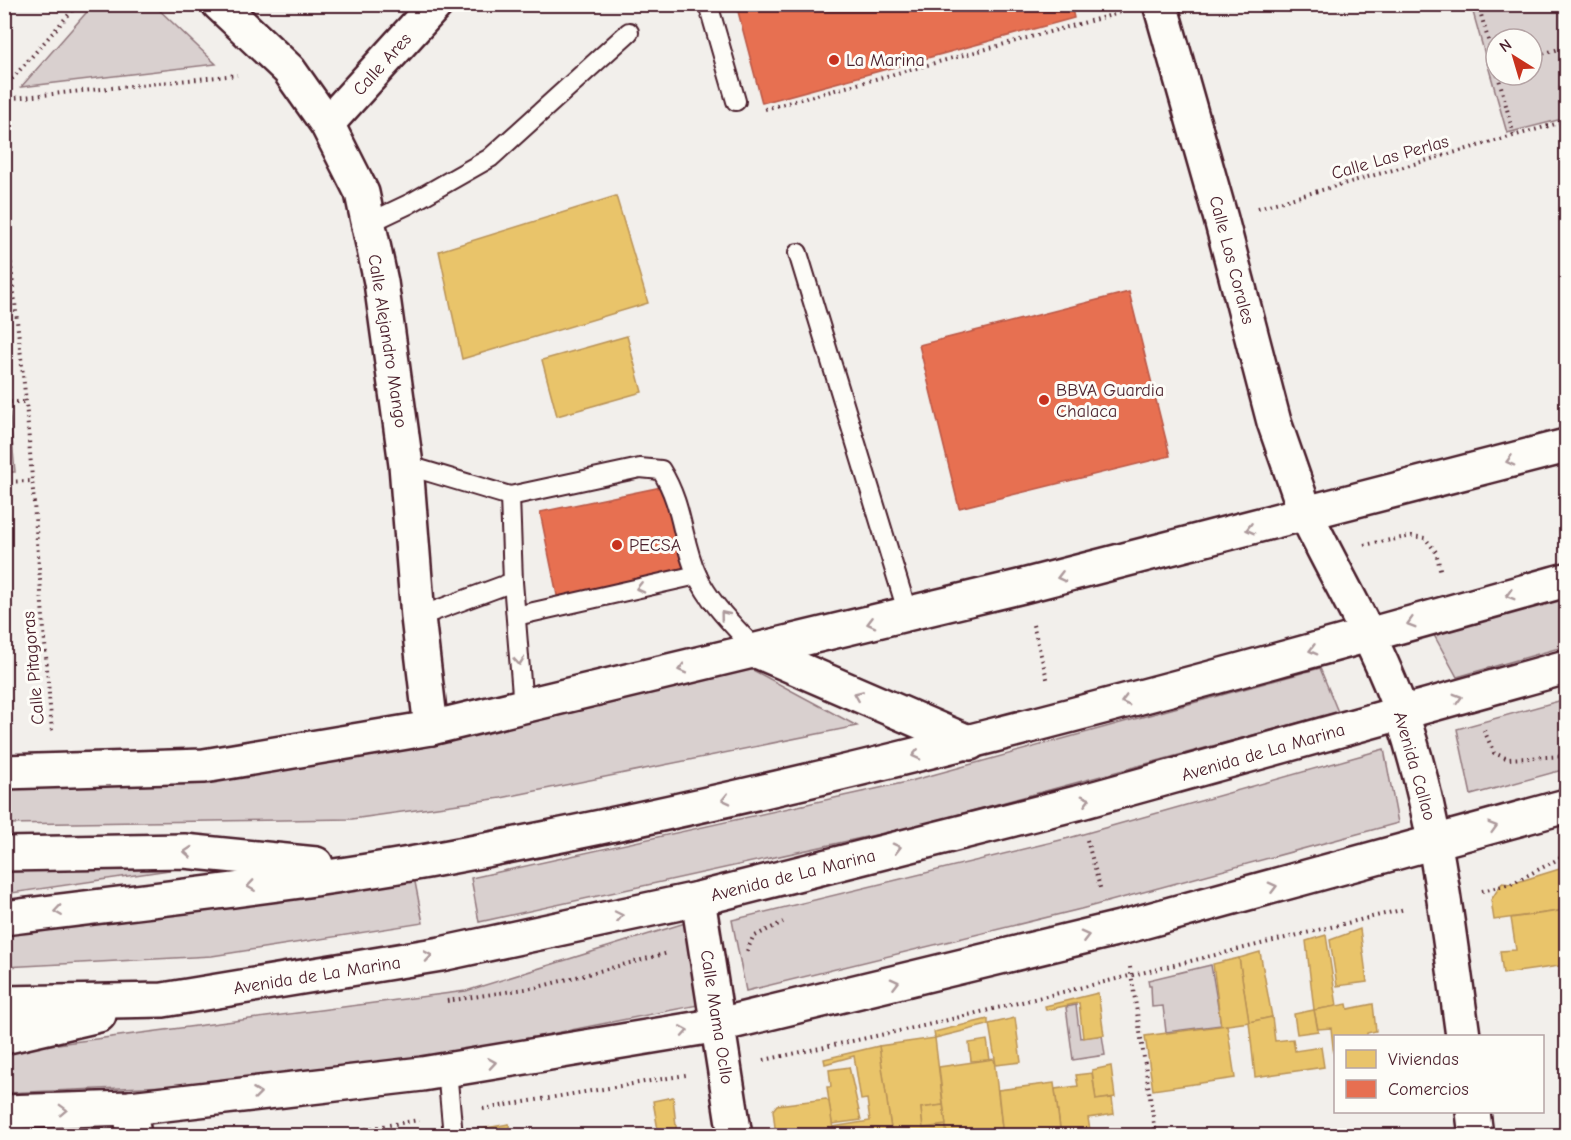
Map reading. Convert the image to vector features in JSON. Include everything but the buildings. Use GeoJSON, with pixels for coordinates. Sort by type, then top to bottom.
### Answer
{"type":"FeatureCollection","features":[{"type":"Feature","properties":{"kind":"main road","name":"Calle Alejandro Mango"},"geometry":{"type":"LineString","coordinates":[[219,4],[289,70],[327,124],[362,193],[381,282],[406,465],[418,617],[431,728]]}},
{"type":"Feature","properties":{"kind":"main road","name":"Calle Ares"},"geometry":{"type":"LineString","coordinates":[[327,124],[436,4]]}},
{"type":"Feature","properties":{"kind":"main road","name":"Calle Los Corales"},"geometry":{"type":"LineString","coordinates":[[1160,4],[1221,219],[1274,422],[1306,514]]}},
{"type":"Feature","properties":{"kind":"main road"},"geometry":{"type":"LineString","coordinates":[[4,772],[204,766],[431,728],[1023,586],[1566,446]]}},
{"type":"Feature","properties":{"kind":"main road","name":"Avenida Callao"},"geometry":{"type":"LineString","coordinates":[[1306,514],[1369,635],[1401,713],[1421,777],[1436,843],[1463,1035]]}},
{"type":"Feature","properties":{"kind":"main road"},"geometry":{"type":"LineString","coordinates":[[4,918],[427,861],[712,802],[970,743],[1566,580]]}},
{"type":"Feature","properties":{"kind":"main road"},"geometry":{"type":"LineString","coordinates":[[757,651],[970,743]]}},
{"type":"Feature","properties":{"kind":"main road","name":"Avenida de La Marina"},"geometry":{"type":"LineString","coordinates":[[4,1003],[163,1000],[441,954],[698,899],[1077,803],[1566,667]]}},
{"type":"Feature","properties":{"kind":"main road"},"geometry":{"type":"LineString","coordinates":[[4,1112],[132,1122],[719,1025],[1120,928],[1566,806]]}},
{"type":"Feature","properties":{"kind":"main road"},"geometry":{"type":"LineString","coordinates":[[4,854],[184,851],[372,870]]}},
{"type":"Feature","properties":{"kind":"main road","name":"Calle Mama Ocllo"},"geometry":{"type":"LineString","coordinates":[[698,899],[735,1136]]}},
{"type":"Feature","properties":{"kind":"main road"},"geometry":{"type":"LineString","coordinates":[[4,1037],[163,1000]]}},
{"type":"Feature","properties":{"kind":"main road"},"geometry":{"type":"LineString","coordinates":[[1473,1113],[1476,1136]]}},
{"type":"Feature","properties":{"kind":"lane"},"geometry":{"type":"LineString","coordinates":[[708,4],[736,101]]}},
{"type":"Feature","properties":{"kind":"lane"},"geometry":{"type":"LineString","coordinates":[[369,223],[409,204],[490,158],[628,32]]}},
{"type":"Feature","properties":{"kind":"lane"},"geometry":{"type":"LineString","coordinates":[[798,254],[909,614]]}},
{"type":"Feature","properties":{"kind":"lane"},"geometry":{"type":"LineString","coordinates":[[406,465],[510,496],[640,468],[661,470],[675,492],[697,575],[723,614],[757,651]]}},
{"type":"Feature","properties":{"kind":"lane"},"geometry":{"type":"LineString","coordinates":[[510,496],[513,582],[523,707]]}},
{"type":"Feature","properties":{"kind":"lane"},"geometry":{"type":"LineString","coordinates":[[516,616],[697,575]]}},
{"type":"Feature","properties":{"kind":"lane"},"geometry":{"type":"LineString","coordinates":[[418,617],[513,582]]}},
{"type":"Feature","properties":{"kind":"lane"},"geometry":{"type":"LineString","coordinates":[[447,1070],[453,1136]]}},
{"type":"Feature","properties":{"kind":"path"},"geometry":{"type":"LineString","coordinates":[[4,88],[78,4]]}},
{"type":"Feature","properties":{"kind":"path"},"geometry":{"type":"LineString","coordinates":[[1478,4],[1485,27]]}},
{"type":"Feature","properties":{"kind":"path"},"geometry":{"type":"LineString","coordinates":[[736,101],[745,115],[1127,11]]}},
{"type":"Feature","properties":{"kind":"path"},"geometry":{"type":"LineString","coordinates":[[1544,53],[1566,47]]}},
{"type":"Feature","properties":{"kind":"path"},"geometry":{"type":"LineString","coordinates":[[4,99],[289,70]]}},
{"type":"Feature","properties":{"kind":"path"},"geometry":{"type":"LineString","coordinates":[[1501,87],[1515,136]]}},
{"type":"Feature","properties":{"kind":"path","name":"Calle Las Perlas"},"geometry":{"type":"LineString","coordinates":[[1221,219],[1566,121]]}},
{"type":"Feature","properties":{"kind":"path","name":"Calle Pitagoras"},"geometry":{"type":"LineString","coordinates":[[4,203],[26,402],[55,772]]}},
{"type":"Feature","properties":{"kind":"path"},"geometry":{"type":"LineString","coordinates":[[4,402],[26,402]]}},
{"type":"Feature","properties":{"kind":"path"},"geometry":{"type":"LineString","coordinates":[[4,482],[32,481]]}},
{"type":"Feature","properties":{"kind":"path"},"geometry":{"type":"LineString","coordinates":[[1023,586],[1057,720]]}},
{"type":"Feature","properties":{"kind":"path"},"geometry":{"type":"LineString","coordinates":[[1077,846],[1099,840]]}},
{"type":"Feature","properties":{"kind":"path"},"geometry":{"type":"LineString","coordinates":[[746,955],[753,937],[787,920]]}},
{"type":"Feature","properties":{"kind":"path"},"geometry":{"type":"LineString","coordinates":[[447,1001],[538,987],[672,952]]}},
{"type":"Feature","properties":{"kind":"shaded area"},"geometry":{"type":"Polygon","coordinates":[[[93,5],[154,5],[216,64],[21,87],[93,5]]]}},
{"type":"Feature","properties":{"kind":"shaded area"},"geometry":{"type":"Polygon","coordinates":[[[1471,5],[1566,5],[1566,118],[1507,133],[1494,87],[1544,87],[1544,27],[1484,27],[1484,51],[1471,5]]]}},
{"type":"Feature","properties":{"kind":"shaded area"},"geometry":{"type":"Polygon","coordinates":[[[5,363],[15,472],[5,472],[5,363]]]}},
{"type":"Feature","properties":{"kind":"shaded area"},"geometry":{"type":"Polygon","coordinates":[[[1566,598],[1566,646],[1457,677],[1434,635],[1566,598]]]}},
{"type":"Feature","properties":{"kind":"shaded area"},"geometry":{"type":"Polygon","coordinates":[[[1320,668],[1338,712],[916,826],[479,922],[471,878],[907,782],[1320,668]]]}},
{"type":"Feature","properties":{"kind":"shaded area"},"geometry":{"type":"Polygon","coordinates":[[[751,669],[857,726],[501,798],[352,819],[5,824],[5,775],[341,754],[751,669]]]}},
{"type":"Feature","properties":{"kind":"shaded area"},"geometry":{"type":"Polygon","coordinates":[[[1566,699],[1566,769],[1471,795],[1457,729],[1566,699]]]}},
{"type":"Feature","properties":{"kind":"shaded area"},"geometry":{"type":"Polygon","coordinates":[[[1384,749],[1398,823],[1081,909],[746,991],[732,920],[1069,838],[1384,749]]]}},
{"type":"Feature","properties":{"kind":"shaded area"},"geometry":{"type":"Polygon","coordinates":[[[183,868],[5,894],[5,871],[183,868]]]}},
{"type":"Feature","properties":{"kind":"shaded area"},"geometry":{"type":"Polygon","coordinates":[[[414,877],[423,923],[212,956],[5,967],[5,935],[414,877]]]}},
{"type":"Feature","properties":{"kind":"shaded area"},"geometry":{"type":"Polygon","coordinates":[[[685,923],[698,1005],[439,1056],[167,1086],[5,1093],[4,1051],[466,991],[685,923]]]}},
{"type":"Feature","properties":{"kind":"shaded area"},"geometry":{"type":"Polygon","coordinates":[[[1211,965],[1221,1025],[1166,1032],[1163,1006],[1152,1007],[1151,986],[1148,980],[1211,965]]]}},
{"type":"Feature","properties":{"kind":"shaded area"},"geometry":{"type":"Polygon","coordinates":[[[1076,1005],[1080,1038],[1102,1035],[1105,1055],[1073,1060],[1066,1007],[1076,1005]]]}},
{"type":"Feature","properties":{"kind":"place","name":"La Marina"},"geometry":{"type":"Point","coordinates":[834,60]}},
{"type":"Feature","properties":{"kind":"place","name":"BBVA Guardia Chalaca"},"geometry":{"type":"Point","coordinates":[1044,400]}},
{"type":"Feature","properties":{"kind":"place","name":"PECSA"},"geometry":{"type":"Point","coordinates":[617,545]}}]}
